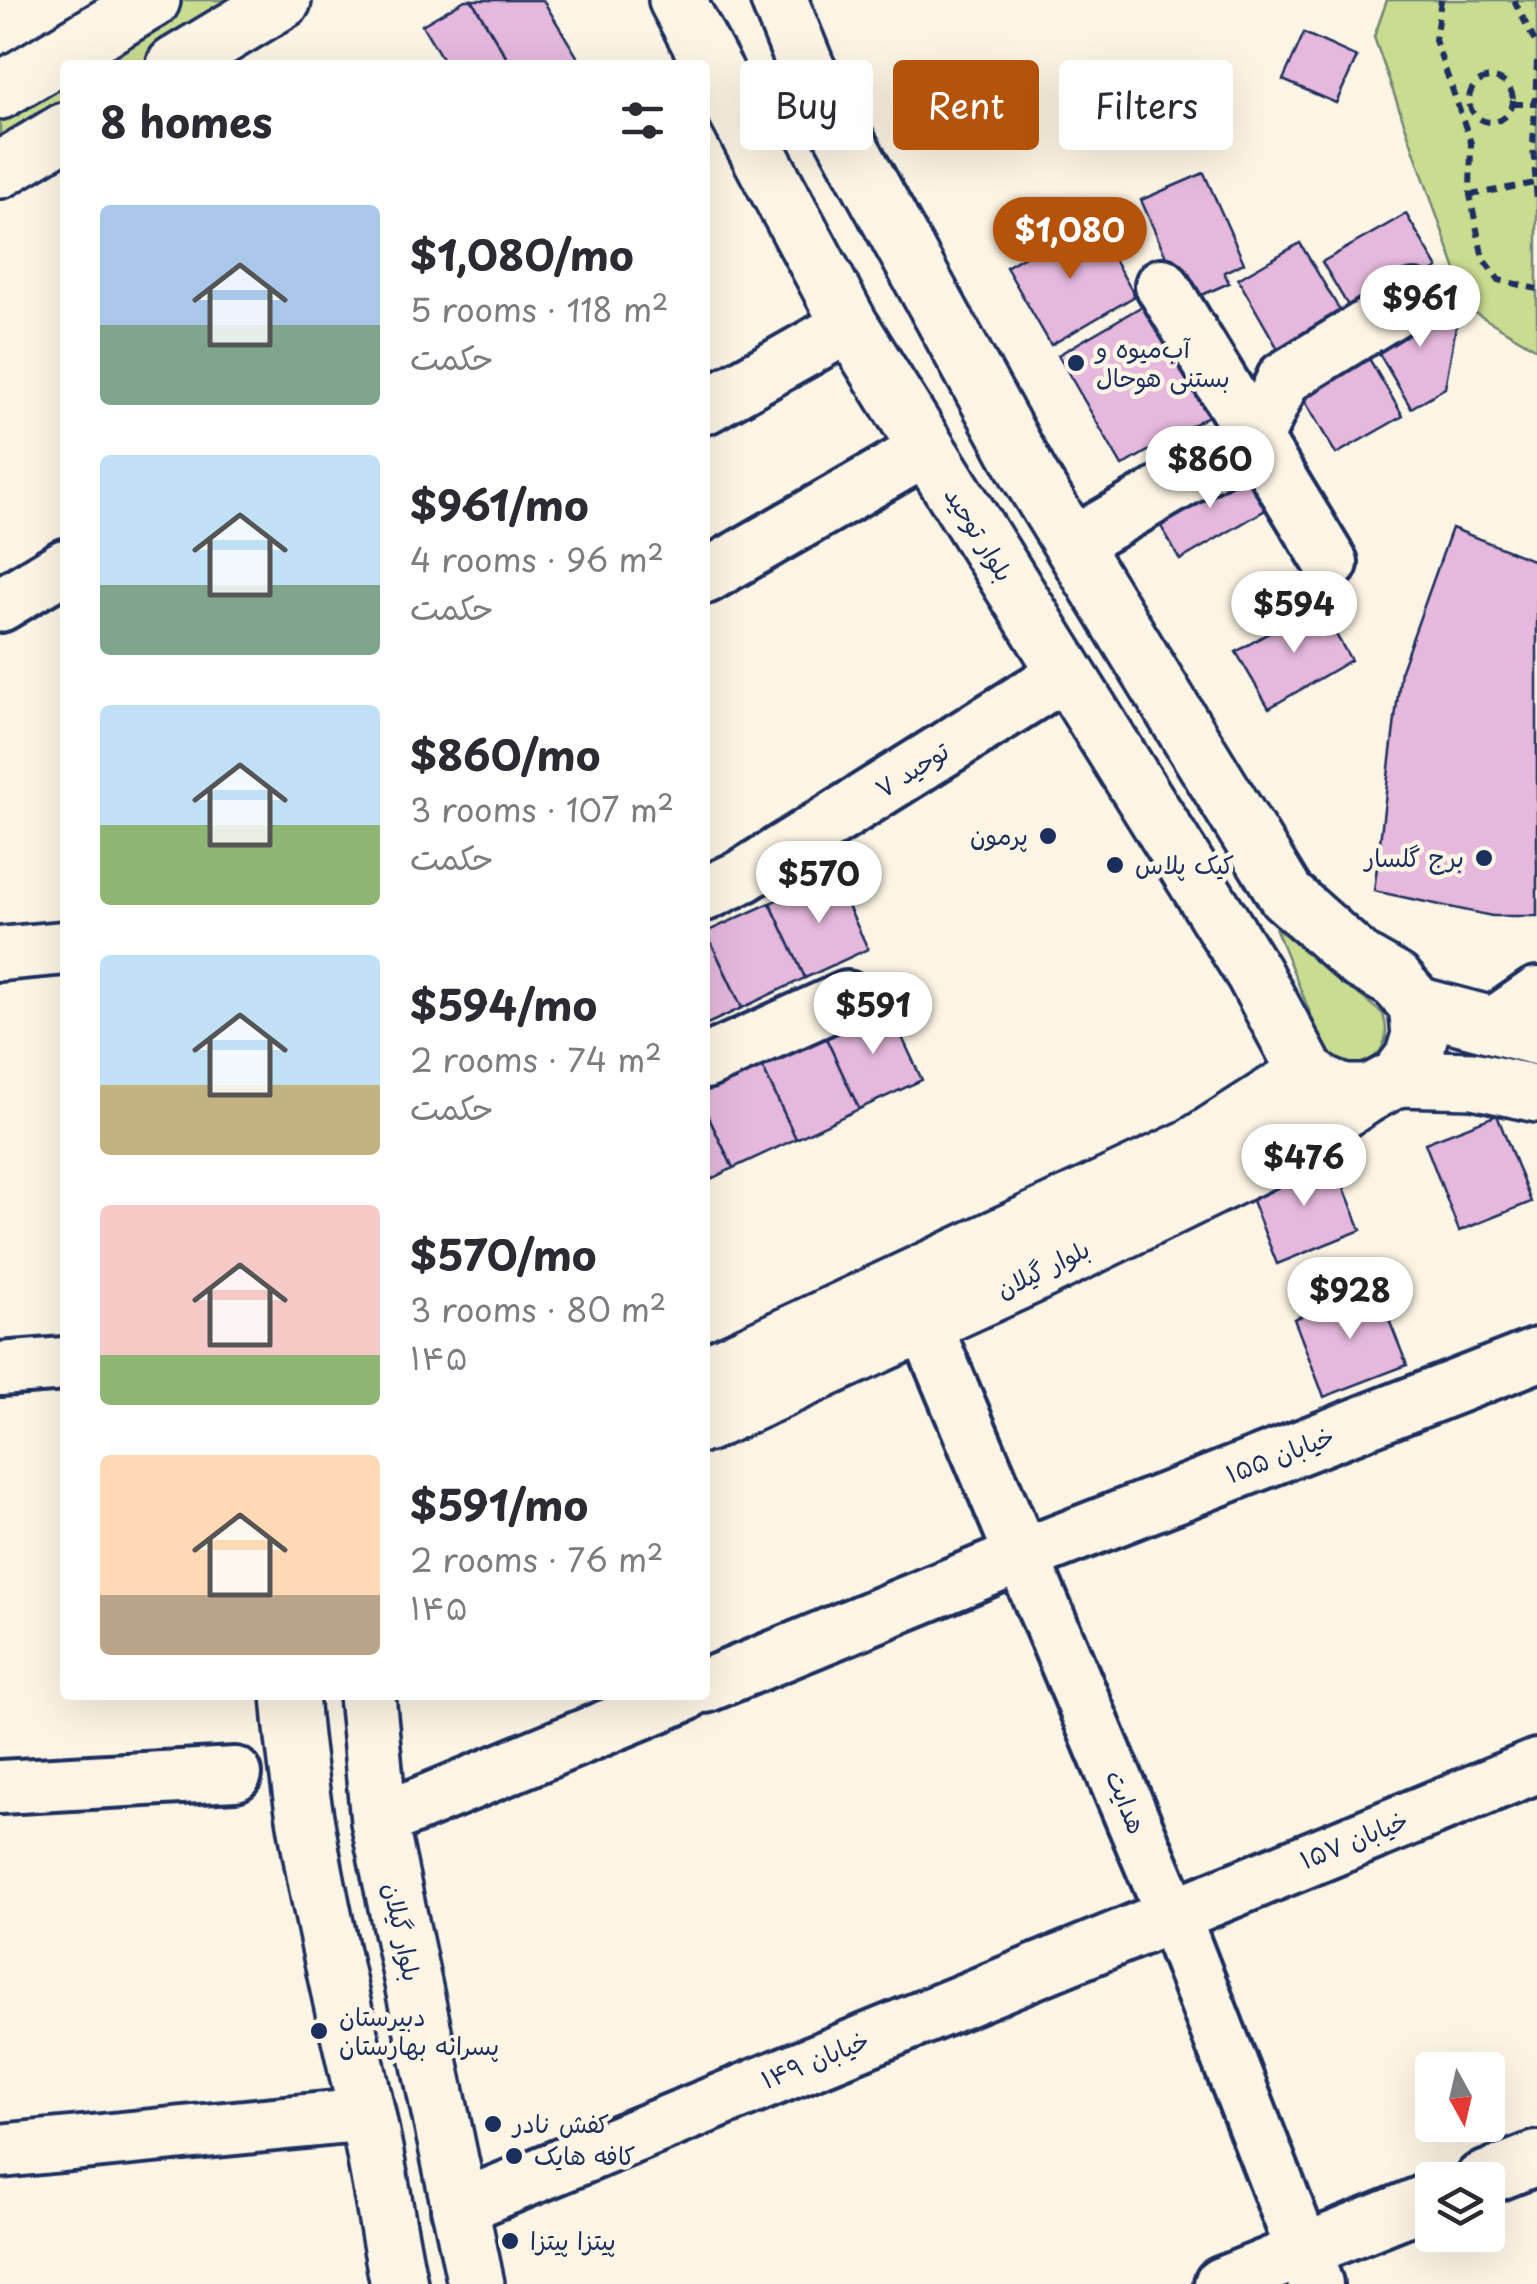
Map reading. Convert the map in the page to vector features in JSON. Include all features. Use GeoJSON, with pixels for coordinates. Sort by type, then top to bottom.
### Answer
{"type":"FeatureCollection","features":[{"type":"Feature","properties":{"kind":"main road"},"geometry":{"type":"LineString","coordinates":[[0,91],[152,0]]}},
{"type":"Feature","properties":{"kind":"main road"},"geometry":{"type":"LineString","coordinates":[[184,60],[283,0]]}},
{"type":"Feature","properties":{"kind":"main road","name":"بلوار توحید"},"geometry":{"type":"LineString","coordinates":[[677,0],[693,58]]}},
{"type":"Feature","properties":{"kind":"main road"},"geometry":{"type":"LineString","coordinates":[[779,0],[806,68],[1030,476],[1286,895],[1359,960],[1396,981],[1417,1005],[1514,1031]]}},
{"type":"Feature","properties":{"kind":"main road","name":"بلوار توحید"},"geometry":{"type":"LineString","coordinates":[[710,87],[926,449],[1254,974],[1302,1065]]}},
{"type":"Feature","properties":{"kind":"main road"},"geometry":{"type":"LineString","coordinates":[[0,170],[60,134]]}},
{"type":"Feature","properties":{"kind":"main road"},"geometry":{"type":"LineString","coordinates":[[1384,1085],[1413,1058],[1420,1035],[1417,1005]]}},
{"type":"Feature","properties":{"kind":"main road"},"geometry":{"type":"LineString","coordinates":[[1302,1065],[1324,1086],[1344,1093],[1384,1085],[1474,1080],[1537,1094]]}},
{"type":"Feature","properties":{"kind":"main road","name":"بلوار گیلان"},"geometry":{"type":"LineString","coordinates":[[710,1372],[1192,1148],[1302,1065]]}},
{"type":"Feature","properties":{"kind":"main road","name":"بلوار گیلان"},"geometry":{"type":"LineString","coordinates":[[710,1422],[924,1325],[1263,1162],[1384,1085]]}},
{"type":"Feature","properties":{"kind":"main road"},"geometry":{"type":"LineString","coordinates":[[290,1700],[296,1770],[335,1981],[367,2114],[399,2284]]}},
{"type":"Feature","properties":{"kind":"main road","name":"بلوار گیلان"},"geometry":{"type":"LineString","coordinates":[[367,1700],[379,1820],[476,2284]]}},
{"type":"Feature","properties":{"kind":"street"},"geometry":{"type":"LineString","coordinates":[[1162,285],[1331,563]]}},
{"type":"Feature","properties":{"kind":"street"},"geometry":{"type":"LineString","coordinates":[[1071,545],[1256,438],[1284,378],[1414,298]]}},
{"type":"Feature","properties":{"kind":"street"},"geometry":{"type":"LineString","coordinates":[[710,404],[850,325]]}},
{"type":"Feature","properties":{"kind":"street"},"geometry":{"type":"LineString","coordinates":[[710,573],[926,449]]}},
{"type":"Feature","properties":{"kind":"street"},"geometry":{"type":"LineString","coordinates":[[0,605],[60,569]]}},
{"type":"Feature","properties":{"kind":"street","name":"توحید ۷"},"geometry":{"type":"LineString","coordinates":[[710,892],[742,876],[1066,673]]}},
{"type":"Feature","properties":{"kind":"street"},"geometry":{"type":"LineString","coordinates":[[0,954],[60,948]]}},
{"type":"Feature","properties":{"kind":"street"},"geometry":{"type":"LineString","coordinates":[[1514,1031],[1537,994]]}},
{"type":"Feature","properties":{"kind":"street"},"geometry":{"type":"LineString","coordinates":[[710,1060],[848,998]]}},
{"type":"Feature","properties":{"kind":"street","name":"هدایت"},"geometry":{"type":"LineString","coordinates":[[924,1325],[1172,1913],[1310,2267]]}},
{"type":"Feature","properties":{"kind":"street","name":"خیابان ۱۵۵"},"geometry":{"type":"LineString","coordinates":[[710,1684],[1024,1555],[1537,1354]]}},
{"type":"Feature","properties":{"kind":"street"},"geometry":{"type":"LineString","coordinates":[[0,1368],[60,1364]]}},
{"type":"Feature","properties":{"kind":"street"},"geometry":{"type":"LineString","coordinates":[[379,1820],[672,1700]]}},
{"type":"Feature","properties":{"kind":"street","name":"خیابان ۱۵۷"},"geometry":{"type":"LineString","coordinates":[[1172,1913],[1537,1766]]}},
{"type":"Feature","properties":{"kind":"street"},"geometry":{"type":"LineString","coordinates":[[0,1786],[235,1774]]}},
{"type":"Feature","properties":{"kind":"street","name":"خیابان ۱۴۹"},"geometry":{"type":"LineString","coordinates":[[458,2208],[1172,1913]]}},
{"type":"Feature","properties":{"kind":"street"},"geometry":{"type":"LineString","coordinates":[[0,2151],[367,2114]]}},
{"type":"Feature","properties":{"kind":"street"},"geometry":{"type":"LineString","coordinates":[[1505,2171],[1537,2158]]}},
{"type":"Feature","properties":{"kind":"street"},"geometry":{"type":"LineString","coordinates":[[1221,2284],[1310,2267],[1415,2208]]}},
{"type":"Feature","properties":{"kind":"path"},"geometry":{"type":"LineString","coordinates":[[1442,0],[1435,40],[1471,143],[1470,195],[1483,259],[1499,280],[1537,289]]}},
{"type":"Feature","properties":{"kind":"path"},"geometry":{"type":"LineString","coordinates":[[1514,0],[1537,46]]}},
{"type":"Feature","properties":{"kind":"path"},"geometry":{"type":"LineString","coordinates":[[1537,61],[1533,104],[1537,203]]}},
{"type":"Feature","properties":{"kind":"path"},"geometry":{"type":"LineString","coordinates":[[1493,77],[1512,92],[1513,104],[1508,114],[1497,121],[1485,121],[1476,117],[1468,99],[1481,79],[1493,77]]}},
{"type":"Feature","properties":{"kind":"path"},"geometry":{"type":"LineString","coordinates":[[1456,102],[1468,99]]}},
{"type":"Feature","properties":{"kind":"path"},"geometry":{"type":"LineString","coordinates":[[1513,104],[1533,104]]}},
{"type":"Feature","properties":{"kind":"path"},"geometry":{"type":"LineString","coordinates":[[1470,195],[1535,182]]}},
{"type":"Feature","properties":{"kind":"green space"},"geometry":{"type":"Polygon","coordinates":[[[165,0],[261,0],[161,60],[65,60],[165,0]]]}},
{"type":"Feature","properties":{"kind":"green space"},"geometry":{"type":"Polygon","coordinates":[[[1387,0],[1537,0],[1537,349],[1470,310],[1374,37],[1387,0]]]}},
{"type":"Feature","properties":{"kind":"green space"},"geometry":{"type":"Polygon","coordinates":[[[60,63],[60,121],[0,157],[0,99],[60,63]]]}},
{"type":"Feature","properties":{"kind":"green space"},"geometry":{"type":"Polygon","coordinates":[[[1275,927],[1383,1014],[1385,1041],[1372,1058],[1351,1063],[1326,1052],[1275,927]]]}},
{"type":"Feature","properties":{"kind":"building"},"geometry":{"type":"Polygon","coordinates":[[[465,0],[472,0],[508,60],[443,60],[422,25],[465,0]]]}},
{"type":"Feature","properties":{"kind":"building"},"geometry":{"type":"Polygon","coordinates":[[[472,0],[543,0],[579,60],[508,60],[472,0]]]}},
{"type":"Feature","properties":{"kind":"building"},"geometry":{"type":"Polygon","coordinates":[[[1304,33],[1357,57],[1336,103],[1283,80],[1304,33]]]}},
{"type":"Feature","properties":{"kind":"building"},"geometry":{"type":"Polygon","coordinates":[[[1204,173],[1244,263],[1224,272],[1229,283],[1186,302],[1141,200],[1204,173]]]}},
{"type":"Feature","properties":{"kind":"building"},"geometry":{"type":"Polygon","coordinates":[[[1406,214],[1438,268],[1354,316],[1322,262],[1406,214]]]}},
{"type":"Feature","properties":{"kind":"building"},"geometry":{"type":"Polygon","coordinates":[[[1090,218],[1135,296],[1051,345],[1006,267],[1090,218]]]}},
{"type":"Feature","properties":{"kind":"building"},"geometry":{"type":"Polygon","coordinates":[[[1300,243],[1348,324],[1285,361],[1238,279],[1300,243]]]}},
{"type":"Feature","properties":{"kind":"building"},"geometry":{"type":"Polygon","coordinates":[[[1446,294],[1458,315],[1445,388],[1411,408],[1370,338],[1446,294]]]}},
{"type":"Feature","properties":{"kind":"building"},"geometry":{"type":"Polygon","coordinates":[[[1151,301],[1215,412],[1122,466],[1058,355],[1151,301]]]}},
{"type":"Feature","properties":{"kind":"building"},"geometry":{"type":"Polygon","coordinates":[[[1364,350],[1403,416],[1336,454],[1297,388],[1364,350]]]}},
{"type":"Feature","properties":{"kind":"building"},"geometry":{"type":"Polygon","coordinates":[[[1240,462],[1267,509],[1180,560],[1153,512],[1240,462]]]}},
{"type":"Feature","properties":{"kind":"building"},"geometry":{"type":"Polygon","coordinates":[[[1452,528],[1537,562],[1537,916],[1492,916],[1374,891],[1401,670],[1452,528]]]}},
{"type":"Feature","properties":{"kind":"building"},"geometry":{"type":"Polygon","coordinates":[[[1318,604],[1351,660],[1269,708],[1236,652],[1318,604]]]}},
{"type":"Feature","properties":{"kind":"building"},"geometry":{"type":"Polygon","coordinates":[[[833,874],[868,949],[805,978],[770,903],[833,874]]]}},
{"type":"Feature","properties":{"kind":"building"},"geometry":{"type":"Polygon","coordinates":[[[770,903],[805,978],[742,1008],[710,940],[710,930],[770,903]]]}},
{"type":"Feature","properties":{"kind":"building"},"geometry":{"type":"Polygon","coordinates":[[[710,940],[742,1008],[710,1023],[710,940]]]}},
{"type":"Feature","properties":{"kind":"building"},"geometry":{"type":"Polygon","coordinates":[[[887,1005],[922,1080],[859,1109],[824,1034],[887,1005]]]}},
{"type":"Feature","properties":{"kind":"building"},"geometry":{"type":"Polygon","coordinates":[[[824,1034],[859,1109],[796,1139],[761,1064],[824,1034]]]}},
{"type":"Feature","properties":{"kind":"building"},"geometry":{"type":"Polygon","coordinates":[[[761,1064],[796,1139],[733,1168],[710,1120],[710,1088],[761,1064]]]}},
{"type":"Feature","properties":{"kind":"building"},"geometry":{"type":"Polygon","coordinates":[[[1497,1115],[1531,1202],[1459,1231],[1425,1143],[1497,1115]]]}},
{"type":"Feature","properties":{"kind":"building"},"geometry":{"type":"Polygon","coordinates":[[[710,1120],[733,1168],[710,1180],[710,1120]]]}},
{"type":"Feature","properties":{"kind":"building"},"geometry":{"type":"Polygon","coordinates":[[[1331,1155],[1361,1230],[1277,1264],[1247,1188],[1331,1155]]]}},
{"type":"Feature","properties":{"kind":"building"},"geometry":{"type":"Polygon","coordinates":[[[1376,1287],[1407,1365],[1324,1397],[1294,1319],[1376,1287]]]}},
{"type":"Feature","properties":{"kind":"place","name":"آب‌میوه و بستنی هوحال"},"geometry":{"type":"Point","coordinates":[1076,363]}},
{"type":"Feature","properties":{"kind":"place","name":"پرمون"},"geometry":{"type":"Point","coordinates":[1048,836]}},
{"type":"Feature","properties":{"kind":"place","name":"برج گلسار"},"geometry":{"type":"Point","coordinates":[1484,858]}},
{"type":"Feature","properties":{"kind":"place","name":"کیک پلاس"},"geometry":{"type":"Point","coordinates":[1115,865]}},
{"type":"Feature","properties":{"kind":"place","name":"دبیرستان پسرانه بهارستان"},"geometry":{"type":"Point","coordinates":[319,2031]}},
{"type":"Feature","properties":{"kind":"place","name":"کفش نادر"},"geometry":{"type":"Point","coordinates":[493,2124]}},
{"type":"Feature","properties":{"kind":"place","name":"کافه هایک"},"geometry":{"type":"Point","coordinates":[514,2156]}},
{"type":"Feature","properties":{"kind":"place","name":"پیتزا پیتزا"},"geometry":{"type":"Point","coordinates":[510,2241]}}]}
